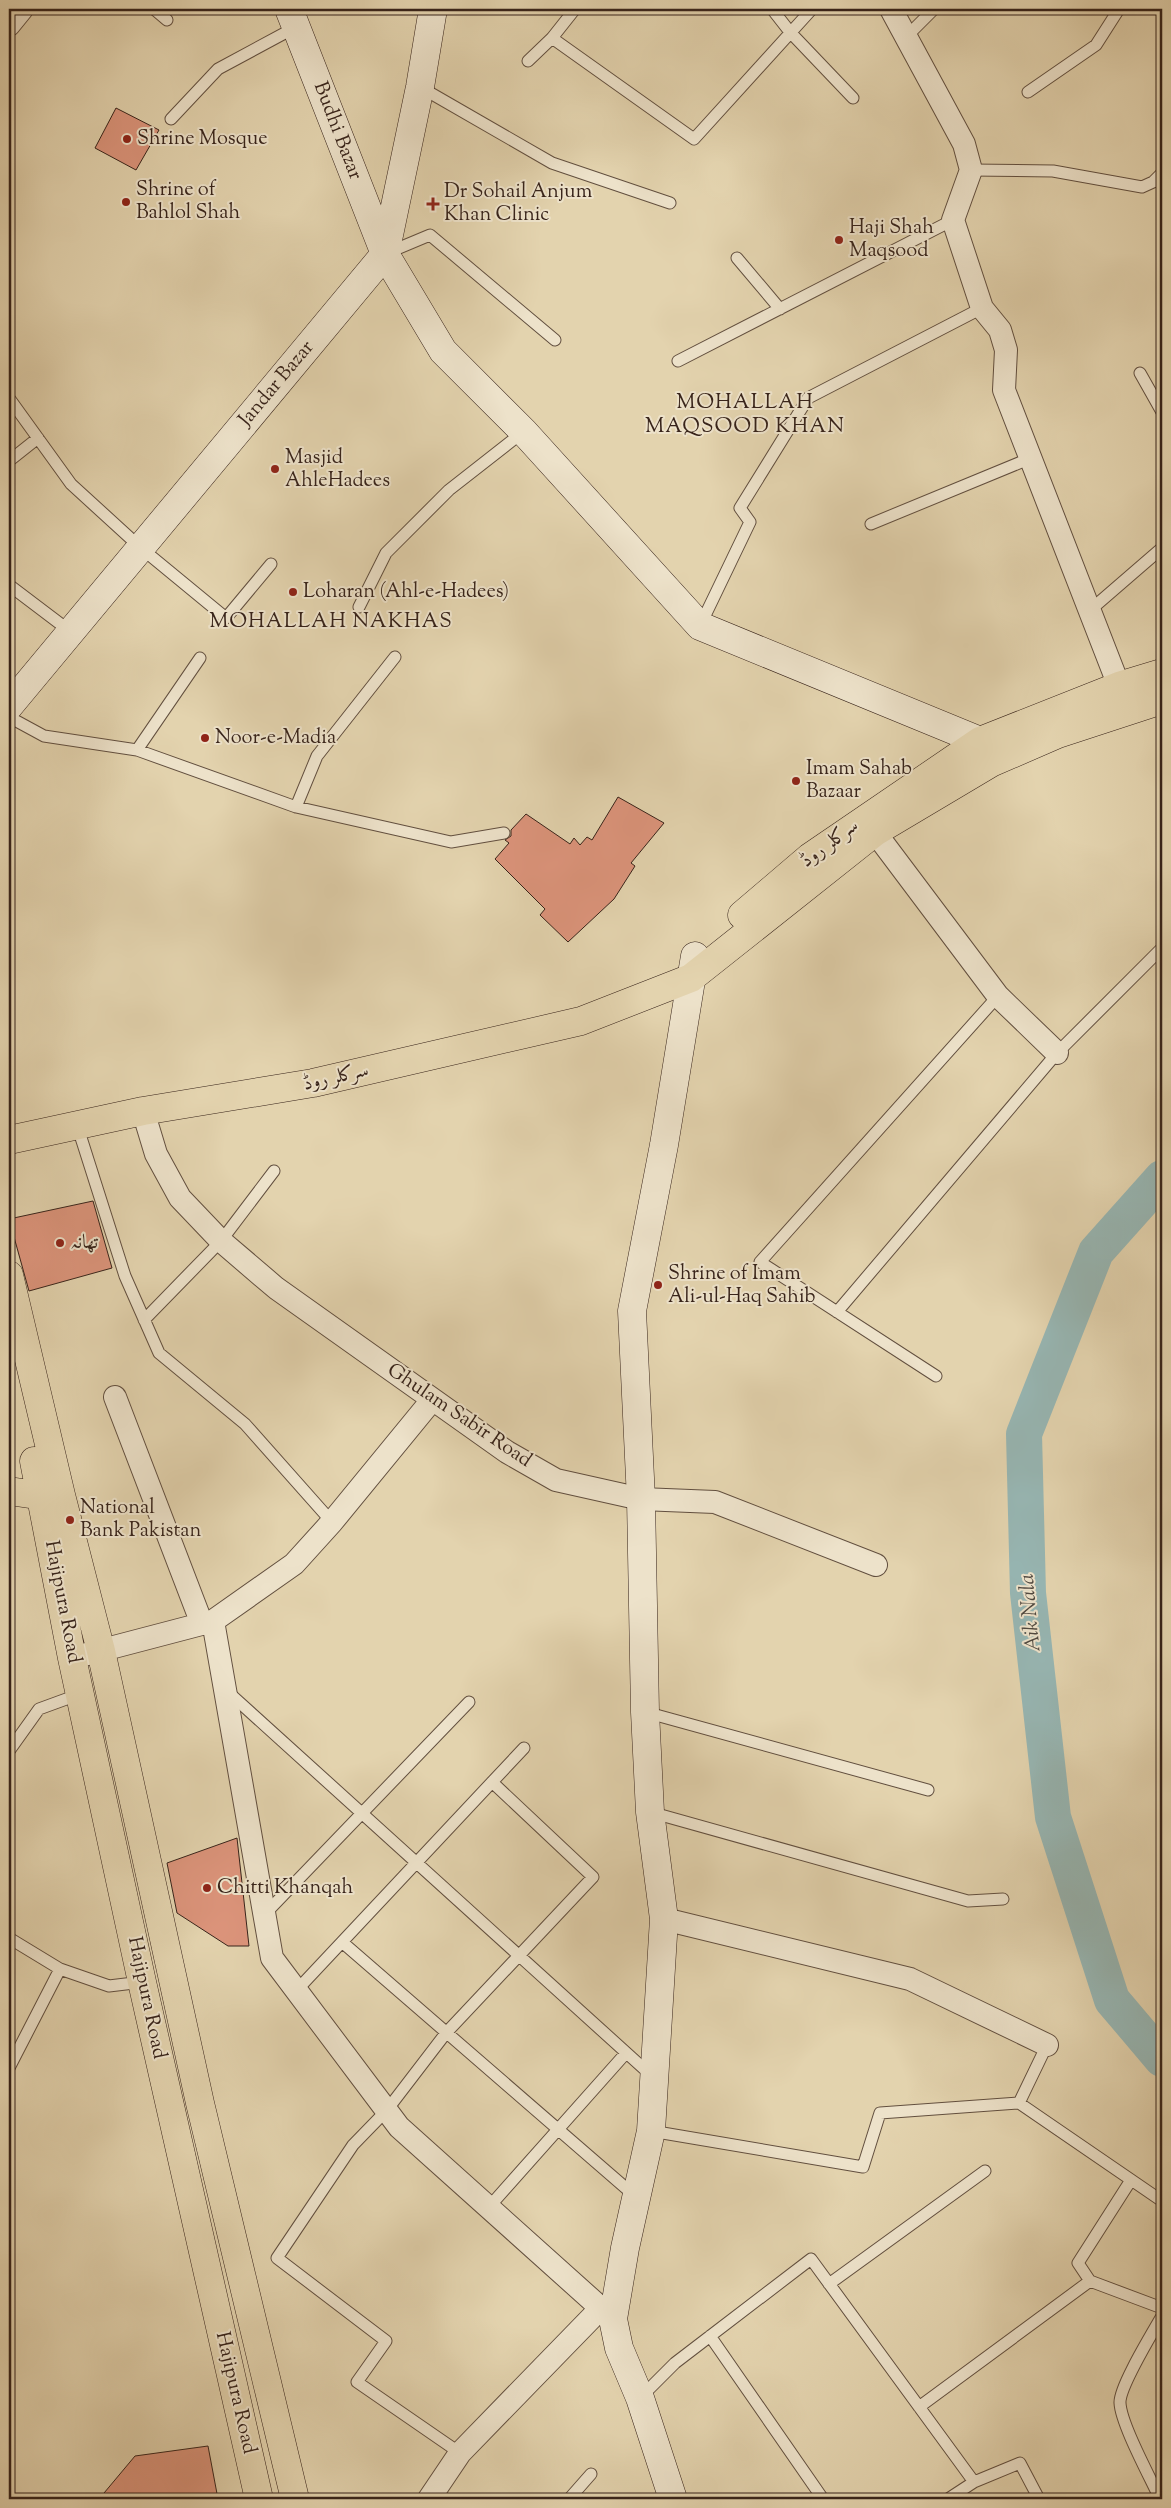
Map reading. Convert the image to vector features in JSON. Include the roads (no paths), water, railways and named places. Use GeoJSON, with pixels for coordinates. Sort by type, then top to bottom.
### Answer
{"type":"FeatureCollection","features":[{"type":"Feature","properties":{"kind":"main road","name":"سرکلر روڈ"},"geometry":{"type":"LineString","coordinates":[[870,825],[980,740],[1119,686],[1162,673]]}},
{"type":"Feature","properties":{"kind":"main road","name":"سرکلر روڈ"},"geometry":{"type":"LineString","coordinates":[[14,1143],[78,1125],[313,1083],[581,1020],[656,990],[693,967],[810,857],[991,763],[1058,734],[1162,700]]}},
{"type":"Feature","properties":{"kind":"main road"},"geometry":{"type":"LineString","coordinates":[[9,1275],[52,1497]]}},
{"type":"Feature","properties":{"kind":"main road"},"geometry":{"type":"LineString","coordinates":[[9,1355],[100,1651],[200,2103],[294,2499]]}},
{"type":"Feature","properties":{"kind":"main road"},"geometry":{"type":"LineString","coordinates":[[9,1491],[52,1497]]}},
{"type":"Feature","properties":{"kind":"main road","name":"Hajipura Road"},"geometry":{"type":"LineString","coordinates":[[52,1497],[72,1658],[142,1982],[259,2499]]}},
{"type":"Feature","properties":{"kind":"street"},"geometry":{"type":"LineString","coordinates":[[9,25],[22,9]]}},
{"type":"Feature","properties":{"kind":"street","name":"Jandar Bazar"},"geometry":{"type":"LineString","coordinates":[[9,706],[385,254],[420,87],[433,9]]}},
{"type":"Feature","properties":{"kind":"street"},"geometry":{"type":"LineString","coordinates":[[891,9],[964,144],[971,170],[953,220],[982,308],[1000,330],[1006,350],[1004,390],[1088,612],[1119,686]]}},
{"type":"Feature","properties":{"kind":"street","name":"Budhi Bazar"},"geometry":{"type":"LineString","coordinates":[[293,18],[385,254],[443,351],[524,432],[700,626]]}},
{"type":"Feature","properties":{"kind":"street"},"geometry":{"type":"LineString","coordinates":[[700,626],[980,740]]}},
{"type":"Feature","properties":{"kind":"street"},"geometry":{"type":"LineString","coordinates":[[870,825],[998,996],[1057,1053]]}},
{"type":"Feature","properties":{"kind":"street"},"geometry":{"type":"LineString","coordinates":[[429,2499],[460,2453],[607,2313],[651,2131],[664,1919],[650,1812],[645,1712],[641,1499],[632,1311],[664,1145],[693,967]]}},
{"type":"Feature","properties":{"kind":"street","name":"Ghulam Sabir Road"},"geometry":{"type":"LineString","coordinates":[[143,1112],[156,1154],[180,1198],[221,1241],[276,1288],[507,1452],[556,1480],[641,1499],[715,1502],[876,1565]]}},
{"type":"Feature","properties":{"kind":"street"},"geometry":{"type":"LineString","coordinates":[[115,1397],[207,1623],[225,1689],[272,1958],[399,2127],[607,2313],[640,2398],[673,2499]]}},
{"type":"Feature","properties":{"kind":"street"},"geometry":{"type":"LineString","coordinates":[[72,1658],[207,1623],[294,1564],[332,1522],[432,1400]]}},
{"type":"Feature","properties":{"kind":"street"},"geometry":{"type":"LineString","coordinates":[[664,1919],[910,1979],[1047,2045]]}},
{"type":"Feature","properties":{"kind":"lane"},"geometry":{"type":"LineString","coordinates":[[154,9],[167,20]]}},
{"type":"Feature","properties":{"kind":"lane"},"geometry":{"type":"LineString","coordinates":[[528,61],[552,38],[575,9]]}},
{"type":"Feature","properties":{"kind":"lane"},"geometry":{"type":"LineString","coordinates":[[772,9],[790,32],[853,98]]}},
{"type":"Feature","properties":{"kind":"lane"},"geometry":{"type":"LineString","coordinates":[[552,38],[694,139],[812,9]]}},
{"type":"Feature","properties":{"kind":"lane"},"geometry":{"type":"LineString","coordinates":[[907,36],[934,9]]}},
{"type":"Feature","properties":{"kind":"lane"},"geometry":{"type":"LineString","coordinates":[[1028,92],[1096,45],[1119,9]]}},
{"type":"Feature","properties":{"kind":"lane"},"geometry":{"type":"LineString","coordinates":[[171,119],[218,69],[293,18]]}},
{"type":"Feature","properties":{"kind":"lane"},"geometry":{"type":"LineString","coordinates":[[420,87],[552,164],[670,203]]}},
{"type":"Feature","properties":{"kind":"lane"},"geometry":{"type":"LineString","coordinates":[[971,170],[1053,171],[1142,187],[1153,182],[1162,173]]}},
{"type":"Feature","properties":{"kind":"lane"},"geometry":{"type":"LineString","coordinates":[[678,361],[953,220]]}},
{"type":"Feature","properties":{"kind":"lane"},"geometry":{"type":"LineString","coordinates":[[385,254],[430,235],[555,340]]}},
{"type":"Feature","properties":{"kind":"lane"},"geometry":{"type":"LineString","coordinates":[[737,258],[780,309]]}},
{"type":"Feature","properties":{"kind":"lane"},"geometry":{"type":"LineString","coordinates":[[700,626],[750,522],[740,508],[808,398],[982,308]]}},
{"type":"Feature","properties":{"kind":"lane"},"geometry":{"type":"LineString","coordinates":[[1140,373],[1162,412]]}},
{"type":"Feature","properties":{"kind":"lane"},"geometry":{"type":"LineString","coordinates":[[9,398],[71,484],[141,548],[226,618],[271,564]]}},
{"type":"Feature","properties":{"kind":"lane"},"geometry":{"type":"LineString","coordinates":[[359,606],[386,553],[449,490],[524,432]]}},
{"type":"Feature","properties":{"kind":"lane"},"geometry":{"type":"LineString","coordinates":[[9,461],[38,438]]}},
{"type":"Feature","properties":{"kind":"lane"},"geometry":{"type":"LineString","coordinates":[[871,524],[1031,458]]}},
{"type":"Feature","properties":{"kind":"lane"},"geometry":{"type":"LineString","coordinates":[[1088,612],[1162,548]]}},
{"type":"Feature","properties":{"kind":"lane"},"geometry":{"type":"LineString","coordinates":[[9,585],[71,632]]}},
{"type":"Feature","properties":{"kind":"lane"},"geometry":{"type":"LineString","coordinates":[[296,808],[316,756],[395,657]]}},
{"type":"Feature","properties":{"kind":"lane"},"geometry":{"type":"LineString","coordinates":[[137,750],[200,658]]}},
{"type":"Feature","properties":{"kind":"lane"},"geometry":{"type":"LineString","coordinates":[[9,717],[44,736],[137,750],[296,808],[451,842],[504,833]]}},
{"type":"Feature","properties":{"kind":"lane"},"geometry":{"type":"LineString","coordinates":[[837,1312],[1057,1053],[1162,948]]}},
{"type":"Feature","properties":{"kind":"lane"},"geometry":{"type":"LineString","coordinates":[[936,1376],[760,1262],[998,996]]}},
{"type":"Feature","properties":{"kind":"lane"},"geometry":{"type":"LineString","coordinates":[[78,1125],[126,1276],[158,1353],[245,1424],[332,1522]]}},
{"type":"Feature","properties":{"kind":"lane"},"geometry":{"type":"LineString","coordinates":[[144,1320],[221,1241],[274,1171]]}},
{"type":"Feature","properties":{"kind":"lane"},"geometry":{"type":"LineString","coordinates":[[225,1689],[653,2077]]}},
{"type":"Feature","properties":{"kind":"lane"},"geometry":{"type":"LineString","coordinates":[[9,1752],[39,1709],[80,1694]]}},
{"type":"Feature","properties":{"kind":"lane"},"geometry":{"type":"LineString","coordinates":[[264,1915],[469,1702]]}},
{"type":"Feature","properties":{"kind":"lane"},"geometry":{"type":"LineString","coordinates":[[645,1712],[928,1790]]}},
{"type":"Feature","properties":{"kind":"lane"},"geometry":{"type":"LineString","coordinates":[[296,1991],[524,1748]]}},
{"type":"Feature","properties":{"kind":"lane"},"geometry":{"type":"LineString","coordinates":[[460,2453],[357,2382],[386,2340],[277,2258],[353,2145],[387,2110],[446,2033],[593,1877],[492,1782]]}},
{"type":"Feature","properties":{"kind":"lane"},"geometry":{"type":"LineString","coordinates":[[650,1812],[968,1902],[1003,1899]]}},
{"type":"Feature","properties":{"kind":"lane"},"geometry":{"type":"LineString","coordinates":[[9,1938],[60,1969],[109,1986],[142,1982]]}},
{"type":"Feature","properties":{"kind":"lane"},"geometry":{"type":"LineString","coordinates":[[342,1942],[636,2198]]}},
{"type":"Feature","properties":{"kind":"lane"},"geometry":{"type":"LineString","coordinates":[[9,2068],[60,1969]]}},
{"type":"Feature","properties":{"kind":"lane"},"geometry":{"type":"LineString","coordinates":[[1019,2103],[1047,2045]]}},
{"type":"Feature","properties":{"kind":"lane"},"geometry":{"type":"LineString","coordinates":[[489,2207],[626,2053]]}},
{"type":"Feature","properties":{"kind":"lane"},"geometry":{"type":"LineString","coordinates":[[651,2131],[863,2167],[880,2113],[1019,2103],[1162,2200]]}},
{"type":"Feature","properties":{"kind":"lane"},"geometry":{"type":"LineString","coordinates":[[829,2284],[985,2170]]}},
{"type":"Feature","properties":{"kind":"lane"},"geometry":{"type":"LineString","coordinates":[[1131,2180],[1078,2263],[1090,2281],[1162,2308]]}},
{"type":"Feature","properties":{"kind":"lane"},"geometry":{"type":"LineString","coordinates":[[640,2398],[676,2362],[811,2259],[974,2482]]}},
{"type":"Feature","properties":{"kind":"lane"},"geometry":{"type":"LineString","coordinates":[[919,2408],[1090,2281]]}},
{"type":"Feature","properties":{"kind":"lane"},"geometry":{"type":"LineString","coordinates":[[1160,2499],[1125,2422],[1119,2401],[1133,2367],[1162,2316]]}},
{"type":"Feature","properties":{"kind":"lane"},"geometry":{"type":"LineString","coordinates":[[710,2336],[823,2499]]}},
{"type":"Feature","properties":{"kind":"lane"},"geometry":{"type":"LineString","coordinates":[[948,2499],[974,2482],[1020,2463],[1039,2499]]}},
{"type":"Feature","properties":{"kind":"lane"},"geometry":{"type":"LineString","coordinates":[[570,2499],[591,2474]]}},
{"type":"Feature","properties":{"kind":"waterway","name":"Aik Nala"},"geometry":{"type":"LineString","coordinates":[[1162,1178],[1096,1252],[1024,1434],[1028,1593],[1053,1817],[1112,2000],[1162,2059]]}},
{"type":"Feature","properties":{"kind":"place","name":"Shrine Mosque"},"geometry":{"type":"Point","coordinates":[127,139]}},
{"type":"Feature","properties":{"kind":"place","name":"Shrine of Bahlol Shah"},"geometry":{"type":"Point","coordinates":[126,202]}},
{"type":"Feature","properties":{"kind":"place","name":"Dr Sohail Anjum Khan Clinic"},"geometry":{"type":"Point","coordinates":[433,204]}},
{"type":"Feature","properties":{"kind":"place","name":"Haji Shah Maqsood"},"geometry":{"type":"Point","coordinates":[839,240]}},
{"type":"Feature","properties":{"kind":"place","name":"Masjid AhleHadees"},"geometry":{"type":"Point","coordinates":[275,469]}},
{"type":"Feature","properties":{"kind":"place","name":"Loharan (Ahl-e-Hadees)"},"geometry":{"type":"Point","coordinates":[293,592]}},
{"type":"Feature","properties":{"kind":"place","name":"Noor-e-Madia"},"geometry":{"type":"Point","coordinates":[205,738]}},
{"type":"Feature","properties":{"kind":"place","name":"Imam Sahab Bazaar"},"geometry":{"type":"Point","coordinates":[796,781]}},
{"type":"Feature","properties":{"kind":"place","name":"تھانہ"},"geometry":{"type":"Point","coordinates":[60,1243]}},
{"type":"Feature","properties":{"kind":"place","name":"Shrine of Imam Ali-ul-Haq Sahib"},"geometry":{"type":"Point","coordinates":[658,1285]}},
{"type":"Feature","properties":{"kind":"place","name":"National Bank Pakistan"},"geometry":{"type":"Point","coordinates":[70,1520]}},
{"type":"Feature","properties":{"kind":"place","name":"Chitti Khanqah"},"geometry":{"type":"Point","coordinates":[207,1888]}},
{"type":"Feature","properties":{"kind":"district","name":"MOHALLAH MAQSOOD KHAN"},"geometry":{"type":"Point","coordinates":[745,415]}},
{"type":"Feature","properties":{"kind":"district","name":"MOHALLAH NAKHAS"},"geometry":{"type":"Point","coordinates":[331,622]}}]}
